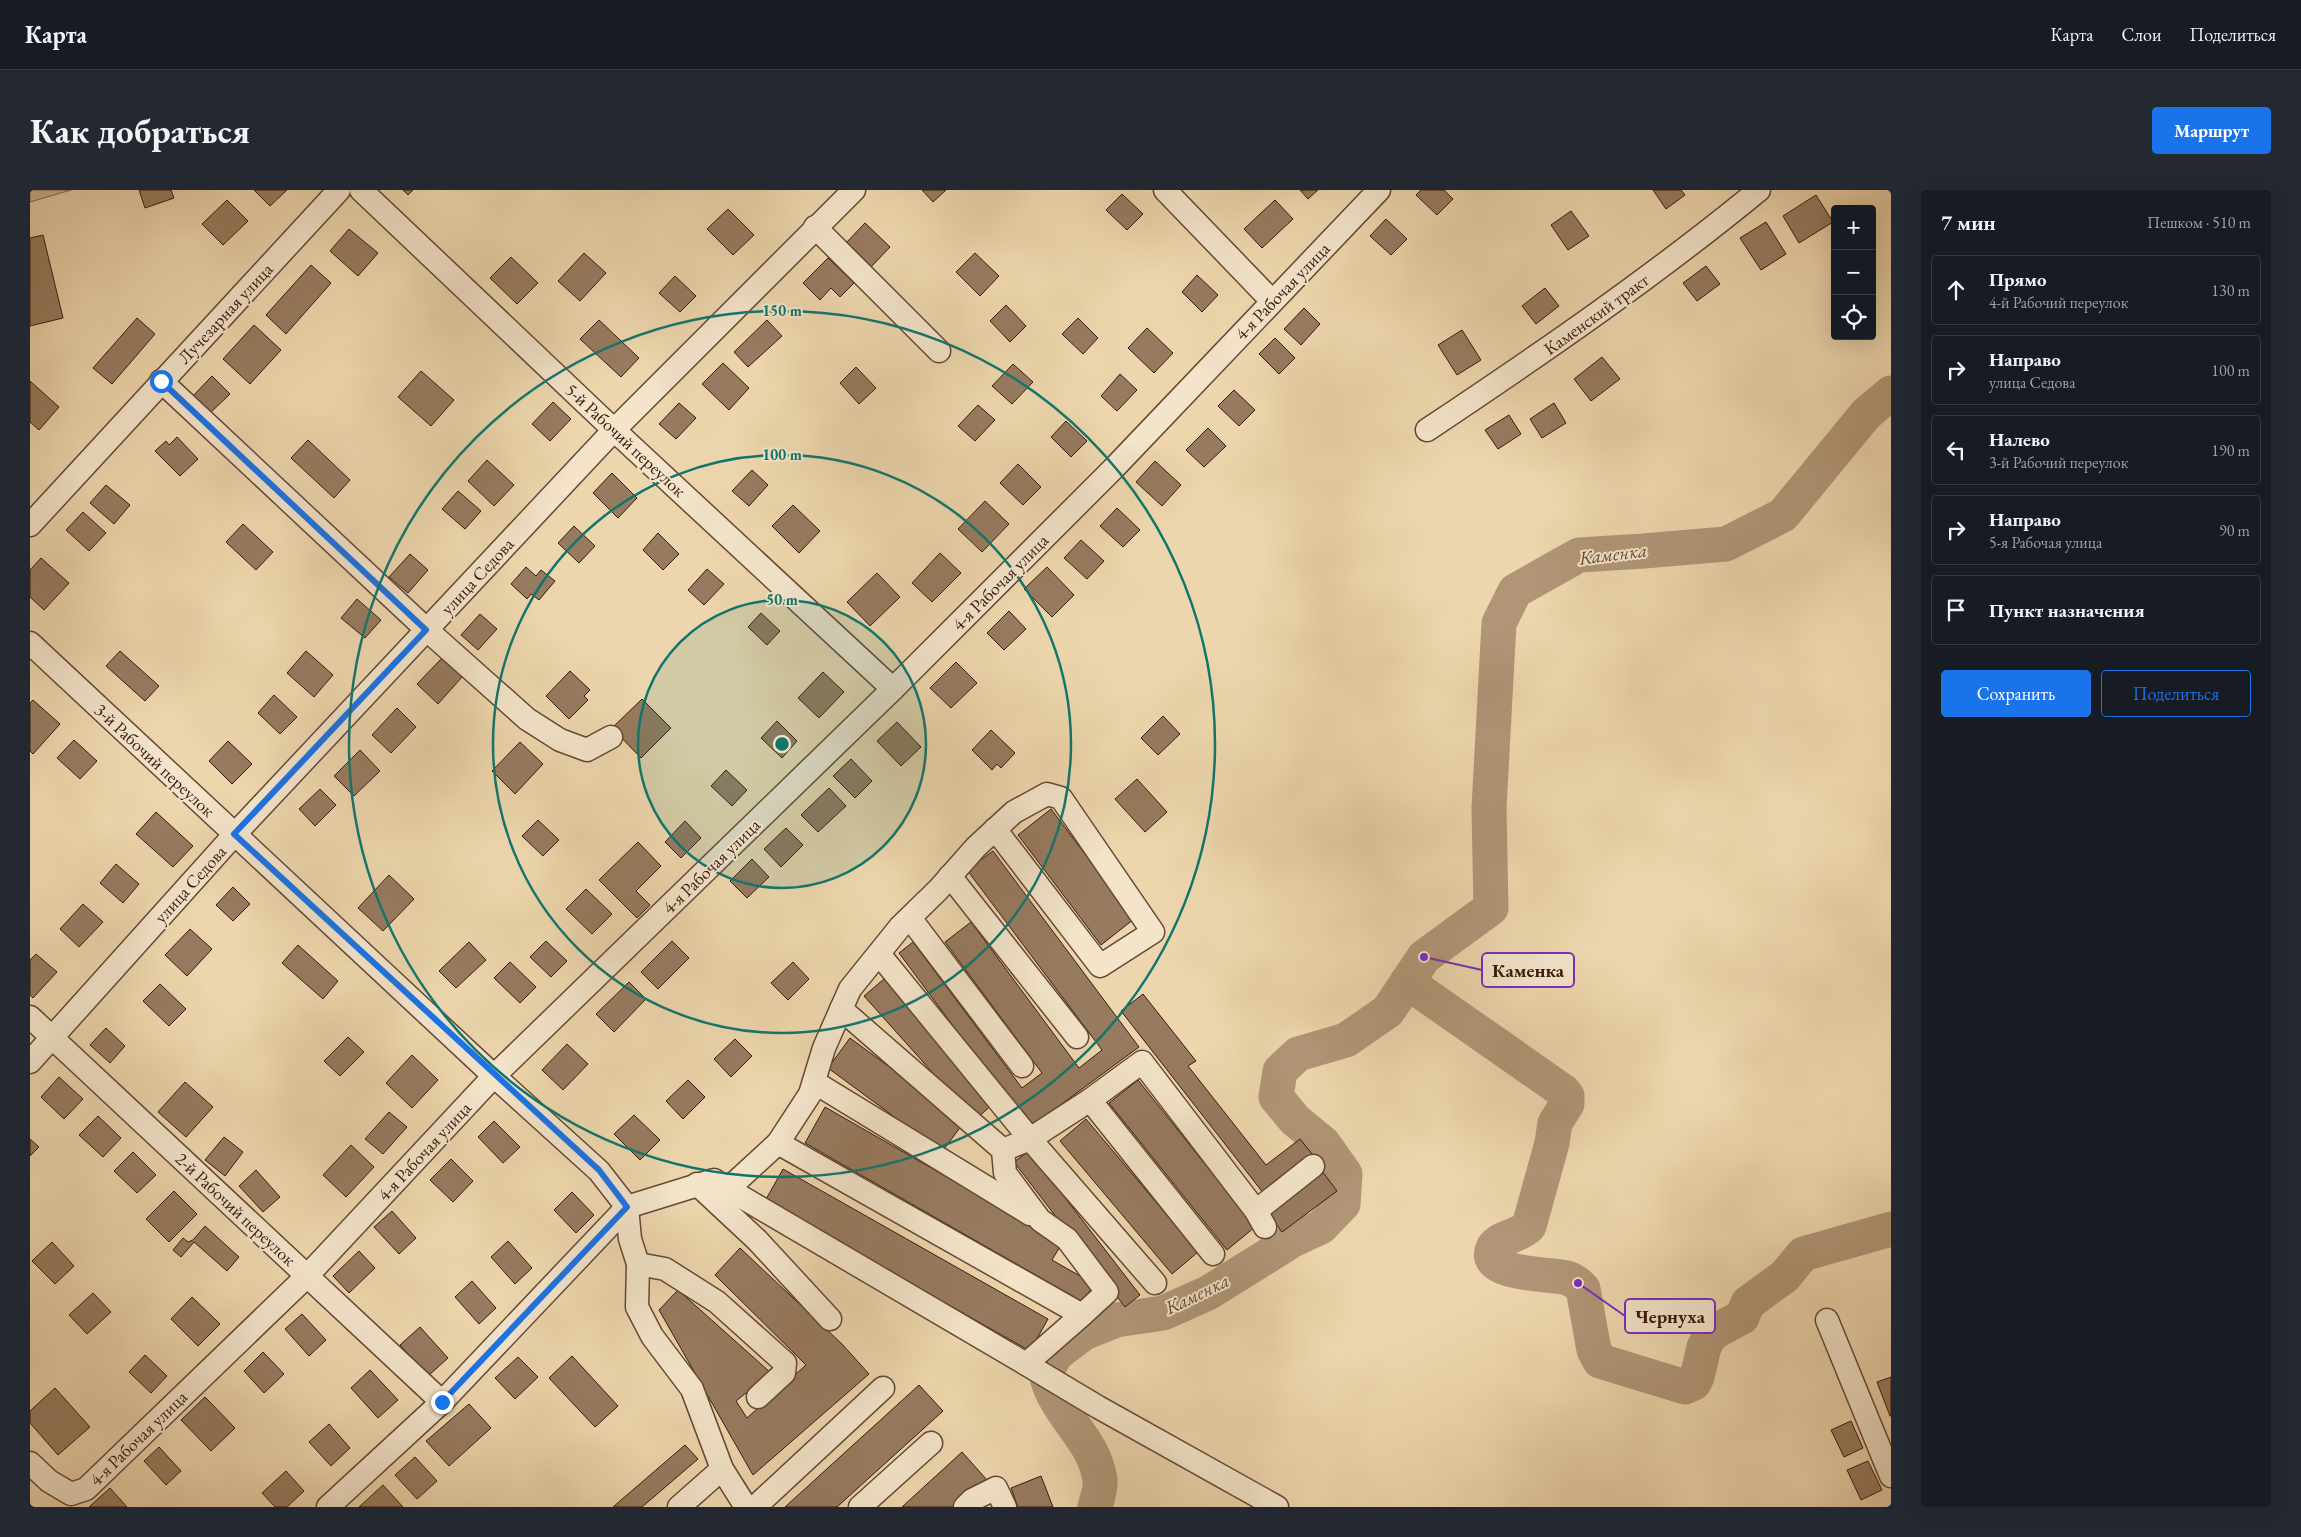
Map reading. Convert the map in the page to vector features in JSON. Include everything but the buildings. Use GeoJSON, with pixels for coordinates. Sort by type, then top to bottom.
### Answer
{"type":"FeatureCollection","features":[{"type":"Feature","properties":{"kind":"street","name":"Лучезарная улица"},"geometry":{"type":"LineString","coordinates":[[30,525],[339,190]]}},
{"type":"Feature","properties":{"kind":"street","name":"5-й Рабочий переулок"},"geometry":{"type":"LineString","coordinates":[[361,190],[614,430],[893,688]]}},
{"type":"Feature","properties":{"kind":"street","name":"улица Седова"},"geometry":{"type":"LineString","coordinates":[[30,1062],[234,834],[614,430],[854,190]]}},
{"type":"Feature","properties":{"kind":"street"},"geometry":{"type":"LineString","coordinates":[[1165,190],[1272,301]]}},
{"type":"Feature","properties":{"kind":"street","name":"4-я Рабочая улица"},"geometry":{"type":"LineString","coordinates":[[30,1463],[50,1481],[71,1494],[86,1489],[307,1276],[494,1076],[893,688],[1113,470],[1379,190]]}},
{"type":"Feature","properties":{"kind":"street","name":"Каменский тракт"},"geometry":{"type":"LineString","coordinates":[[1427,430],[1550,348],[1697,240],[1759,190]]}},
{"type":"Feature","properties":{"kind":"street"},"geometry":{"type":"LineString","coordinates":[[815,228],[939,351]]}},
{"type":"Feature","properties":{"kind":"street"},"geometry":{"type":"LineString","coordinates":[[161,381],[426,630],[527,719],[560,740],[588,750],[611,737]]}},
{"type":"Feature","properties":{"kind":"street","name":"3-й Рабочий переулок"},"geometry":{"type":"LineString","coordinates":[[30,643],[494,1076],[599,1170],[627,1207]]}},
{"type":"Feature","properties":{"kind":"street"},"geometry":{"type":"LineString","coordinates":[[728,1189],[778,1143],[810,1094],[824,1048],[850,989],[910,918],[976,847],[995,829],[1014,812],[1047,794],[1061,798],[1153,932],[1100,966],[995,829]]}},
{"type":"Feature","properties":{"kind":"street"},"geometry":{"type":"LineString","coordinates":[[950,876],[1077,1037]]}},
{"type":"Feature","properties":{"kind":"street"},"geometry":{"type":"LineString","coordinates":[[910,918],[1022,1066]]}},
{"type":"Feature","properties":{"kind":"street"},"geometry":{"type":"LineString","coordinates":[[879,954],[1030,1139],[1155,1283]]}},
{"type":"Feature","properties":{"kind":"street"},"geometry":{"type":"LineString","coordinates":[[842,1009],[1002,1150],[1005,1173],[1040,1220]]}},
{"type":"Feature","properties":{"kind":"street","name":"2-й Рабочий переулок"},"geometry":{"type":"LineString","coordinates":[[30,1017],[442,1402]]}},
{"type":"Feature","properties":{"kind":"street"},"geometry":{"type":"LineString","coordinates":[[1002,1150],[1030,1139],[1090,1100],[1142,1062],[1260,1219],[1312,1166]]}},
{"type":"Feature","properties":{"kind":"street"},"geometry":{"type":"LineString","coordinates":[[814,1082],[1040,1220],[1067,1239],[1107,1292],[1026,1364]]}},
{"type":"Feature","properties":{"kind":"street"},"geometry":{"type":"LineString","coordinates":[[1090,1100],[1213,1254]]}},
{"type":"Feature","properties":{"kind":"street"},"geometry":{"type":"LineString","coordinates":[[778,1143],[1082,1315]]}},
{"type":"Feature","properties":{"kind":"street"},"geometry":{"type":"LineString","coordinates":[[328,1507],[442,1402],[627,1207],[714,1180],[1098,1407],[1277,1507]]}},
{"type":"Feature","properties":{"kind":"street"},"geometry":{"type":"LineString","coordinates":[[697,1184],[757,1240],[830,1319]]}},
{"type":"Feature","properties":{"kind":"street"},"geometry":{"type":"LineString","coordinates":[[627,1207],[630,1239],[638,1264],[637,1307],[652,1336],[692,1389],[722,1469],[746,1507]]}},
{"type":"Feature","properties":{"kind":"street"},"geometry":{"type":"LineString","coordinates":[[638,1264],[666,1269],[717,1302],[785,1363],[784,1372],[758,1397]]}},
{"type":"Feature","properties":{"kind":"street"},"geometry":{"type":"LineString","coordinates":[[1827,1320],[1884,1436],[1891,1476]]}},
{"type":"Feature","properties":{"kind":"street"},"geometry":{"type":"LineString","coordinates":[[755,1507],[883,1388]]}},
{"type":"Feature","properties":{"kind":"street"},"geometry":{"type":"LineString","coordinates":[[860,1507],[931,1443]]}},
{"type":"Feature","properties":{"kind":"street"},"geometry":{"type":"LineString","coordinates":[[679,1507],[722,1469]]}},
{"type":"Feature","properties":{"kind":"street"},"geometry":{"type":"LineString","coordinates":[[965,1507],[972,1500],[996,1488],[1005,1507]]}},
{"type":"Feature","properties":{"kind":"shaded area"},"geometry":{"type":"Polygon","coordinates":[[[30,190],[71,190],[30,202],[30,190]]]}},
{"type":"Feature","properties":{"kind":"waterway","name":"Каменка"},"geometry":{"type":"LineString","coordinates":[[1095,1507],[1100,1483],[1096,1464],[1090,1450],[1057,1400],[1050,1387],[1046,1372],[1056,1354],[1084,1333],[1116,1320],[1163,1313],[1208,1293],[1293,1240],[1321,1227],[1343,1204],[1345,1174],[1323,1143],[1295,1120],[1276,1097],[1280,1071],[1298,1054],[1346,1040],[1388,1011],[1424,957],[1491,908],[1489,808],[1499,623],[1515,591],[1579,555],[1726,544],[1783,515],[1866,414],[1891,393]]}},
{"type":"Feature","properties":{"kind":"waterway"},"geometry":{"type":"LineString","coordinates":[[1407,982],[1563,1091],[1567,1096],[1567,1104],[1555,1123],[1552,1143],[1529,1226],[1496,1244],[1493,1248],[1492,1257],[1497,1264],[1508,1269],[1567,1278],[1579,1285],[1583,1289],[1594,1350],[1600,1361],[1685,1387],[1694,1383],[1704,1347],[1709,1337],[1716,1331],[1742,1317],[1748,1303],[1785,1276],[1803,1254],[1891,1229]]}},
{"type":"Feature","properties":{"kind":"place","name":"Каменка"},"geometry":{"type":"Point","coordinates":[1424,957]}},
{"type":"Feature","properties":{"kind":"place","name":"Чернуха"},"geometry":{"type":"Point","coordinates":[1578,1283]}},
{"type":"Feature","properties":{"kind":"route"},"geometry":{"type":"LineString","coordinates":[[161,381],[426,630],[234,834],[494,1076],[599,1170],[627,1207],[442,1402]]}}]}
